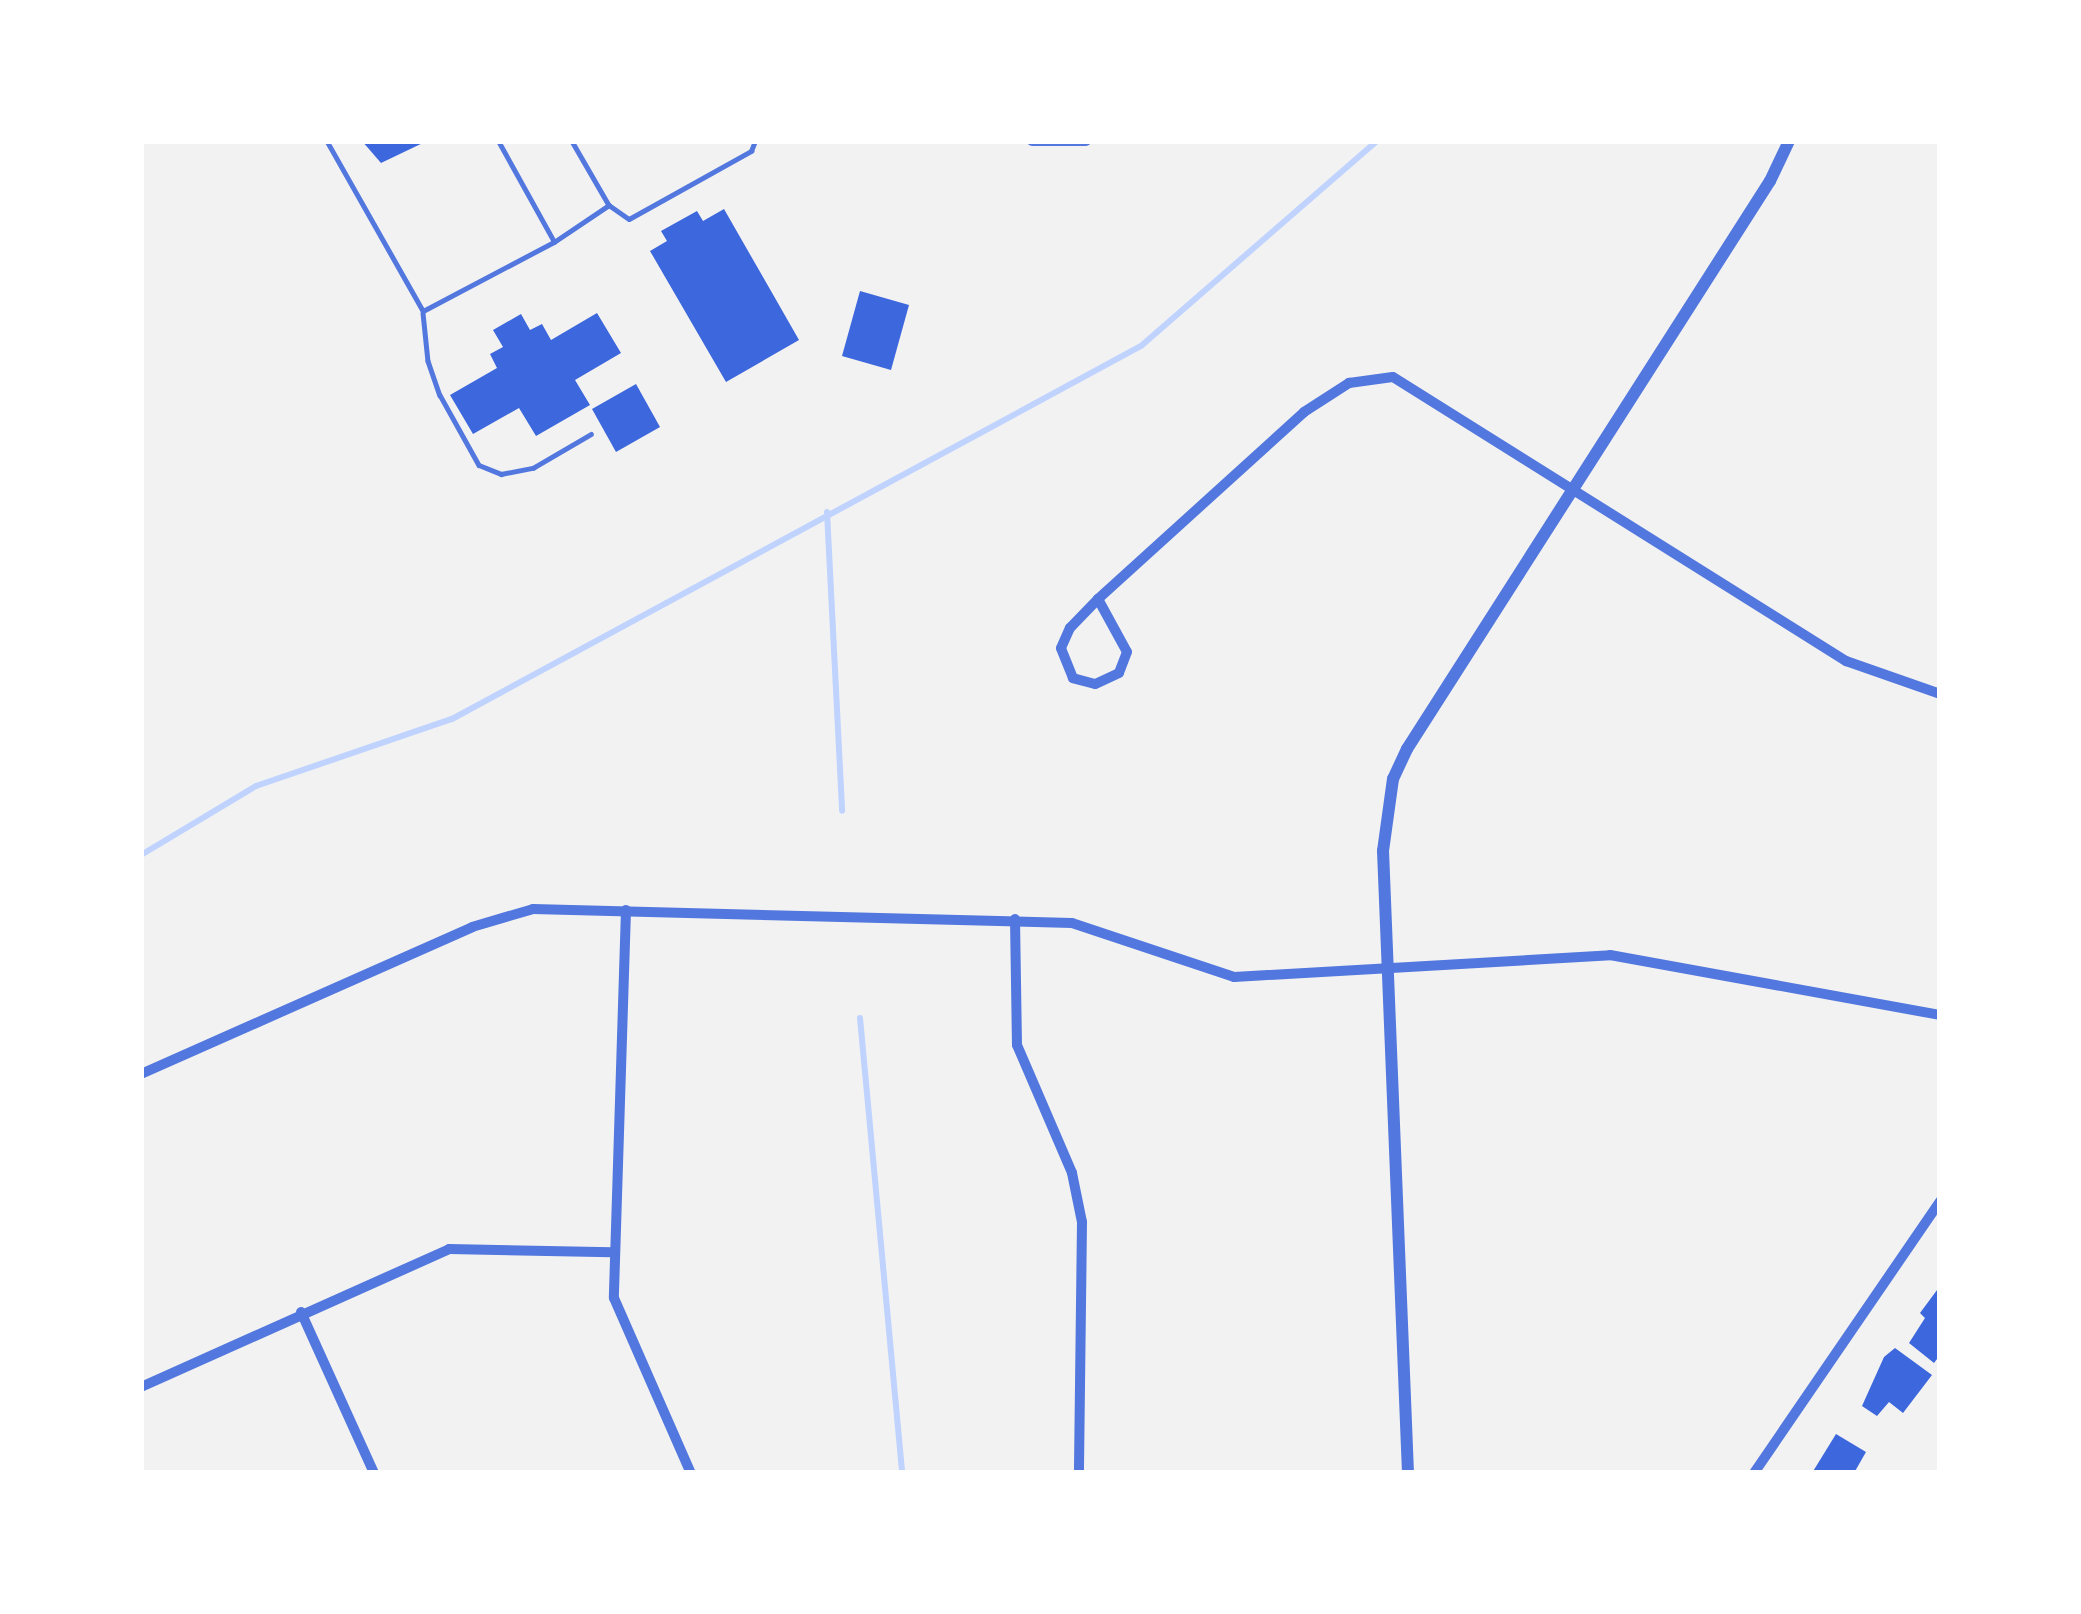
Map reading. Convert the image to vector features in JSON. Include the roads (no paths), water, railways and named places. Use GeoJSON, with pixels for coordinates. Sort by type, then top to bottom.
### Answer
{"type":"FeatureCollection","features":[{"type":"Feature","properties":{"kind":"street"},"geometry":{"type":"LineString","coordinates":[[1035,142],[1086,141]]}},
{"type":"Feature","properties":{"kind":"street"},"geometry":{"type":"LineString","coordinates":[[1408,1473],[1383,851],[1393,779],[1407,749],[1578,489],[1770,181],[1789,141]]}},
{"type":"Feature","properties":{"kind":"street"},"geometry":{"type":"LineString","coordinates":[[1098,599],[1127,652],[1119,673],[1106,682],[1084,683],[1066,670],[1061,648],[1070,628],[1098,599],[1304,412],[1370,377],[1393,377],[1846,661],[1940,694]]}},
{"type":"Feature","properties":{"kind":"street"},"geometry":{"type":"LineString","coordinates":[[141,1074],[500,916],[533,909],[1072,923],[1234,977],[1610,955],[1940,1015]]}},
{"type":"Feature","properties":{"kind":"street"},"geometry":{"type":"LineString","coordinates":[[626,910],[614,1298],[691,1473]]}},
{"type":"Feature","properties":{"kind":"street"},"geometry":{"type":"LineString","coordinates":[[1015,919],[1017,1045],[1072,1173],[1082,1222],[1079,1473]]}},
{"type":"Feature","properties":{"kind":"street"},"geometry":{"type":"LineString","coordinates":[[1754,1473],[1940,1201]]}},
{"type":"Feature","properties":{"kind":"street"},"geometry":{"type":"LineString","coordinates":[[141,1387],[448,1249],[612,1252]]}},
{"type":"Feature","properties":{"kind":"street"},"geometry":{"type":"LineString","coordinates":[[301,1312],[374,1473]]}},
{"type":"Feature","properties":{"kind":"lane"},"geometry":{"type":"LineString","coordinates":[[327,141],[423,311],[428,362],[479,466],[501,474],[533,468],[591,434]]}},
{"type":"Feature","properties":{"kind":"lane"},"geometry":{"type":"LineString","coordinates":[[498,141],[554,242]]}},
{"type":"Feature","properties":{"kind":"lane"},"geometry":{"type":"LineString","coordinates":[[572,141],[609,205],[629,219],[751,151],[755,141]]}},
{"type":"Feature","properties":{"kind":"lane"},"geometry":{"type":"LineString","coordinates":[[423,311],[554,242],[609,205]]}},
{"type":"Feature","properties":{"kind":"waterway"},"geometry":{"type":"LineString","coordinates":[[141,855],[256,786],[452,719],[1141,346],[1377,141]]}},
{"type":"Feature","properties":{"kind":"waterway"},"geometry":{"type":"LineString","coordinates":[[827,512],[842,811]]}},
{"type":"Feature","properties":{"kind":"waterway"},"geometry":{"type":"LineString","coordinates":[[860,1018],[902,1473]]}}]}
